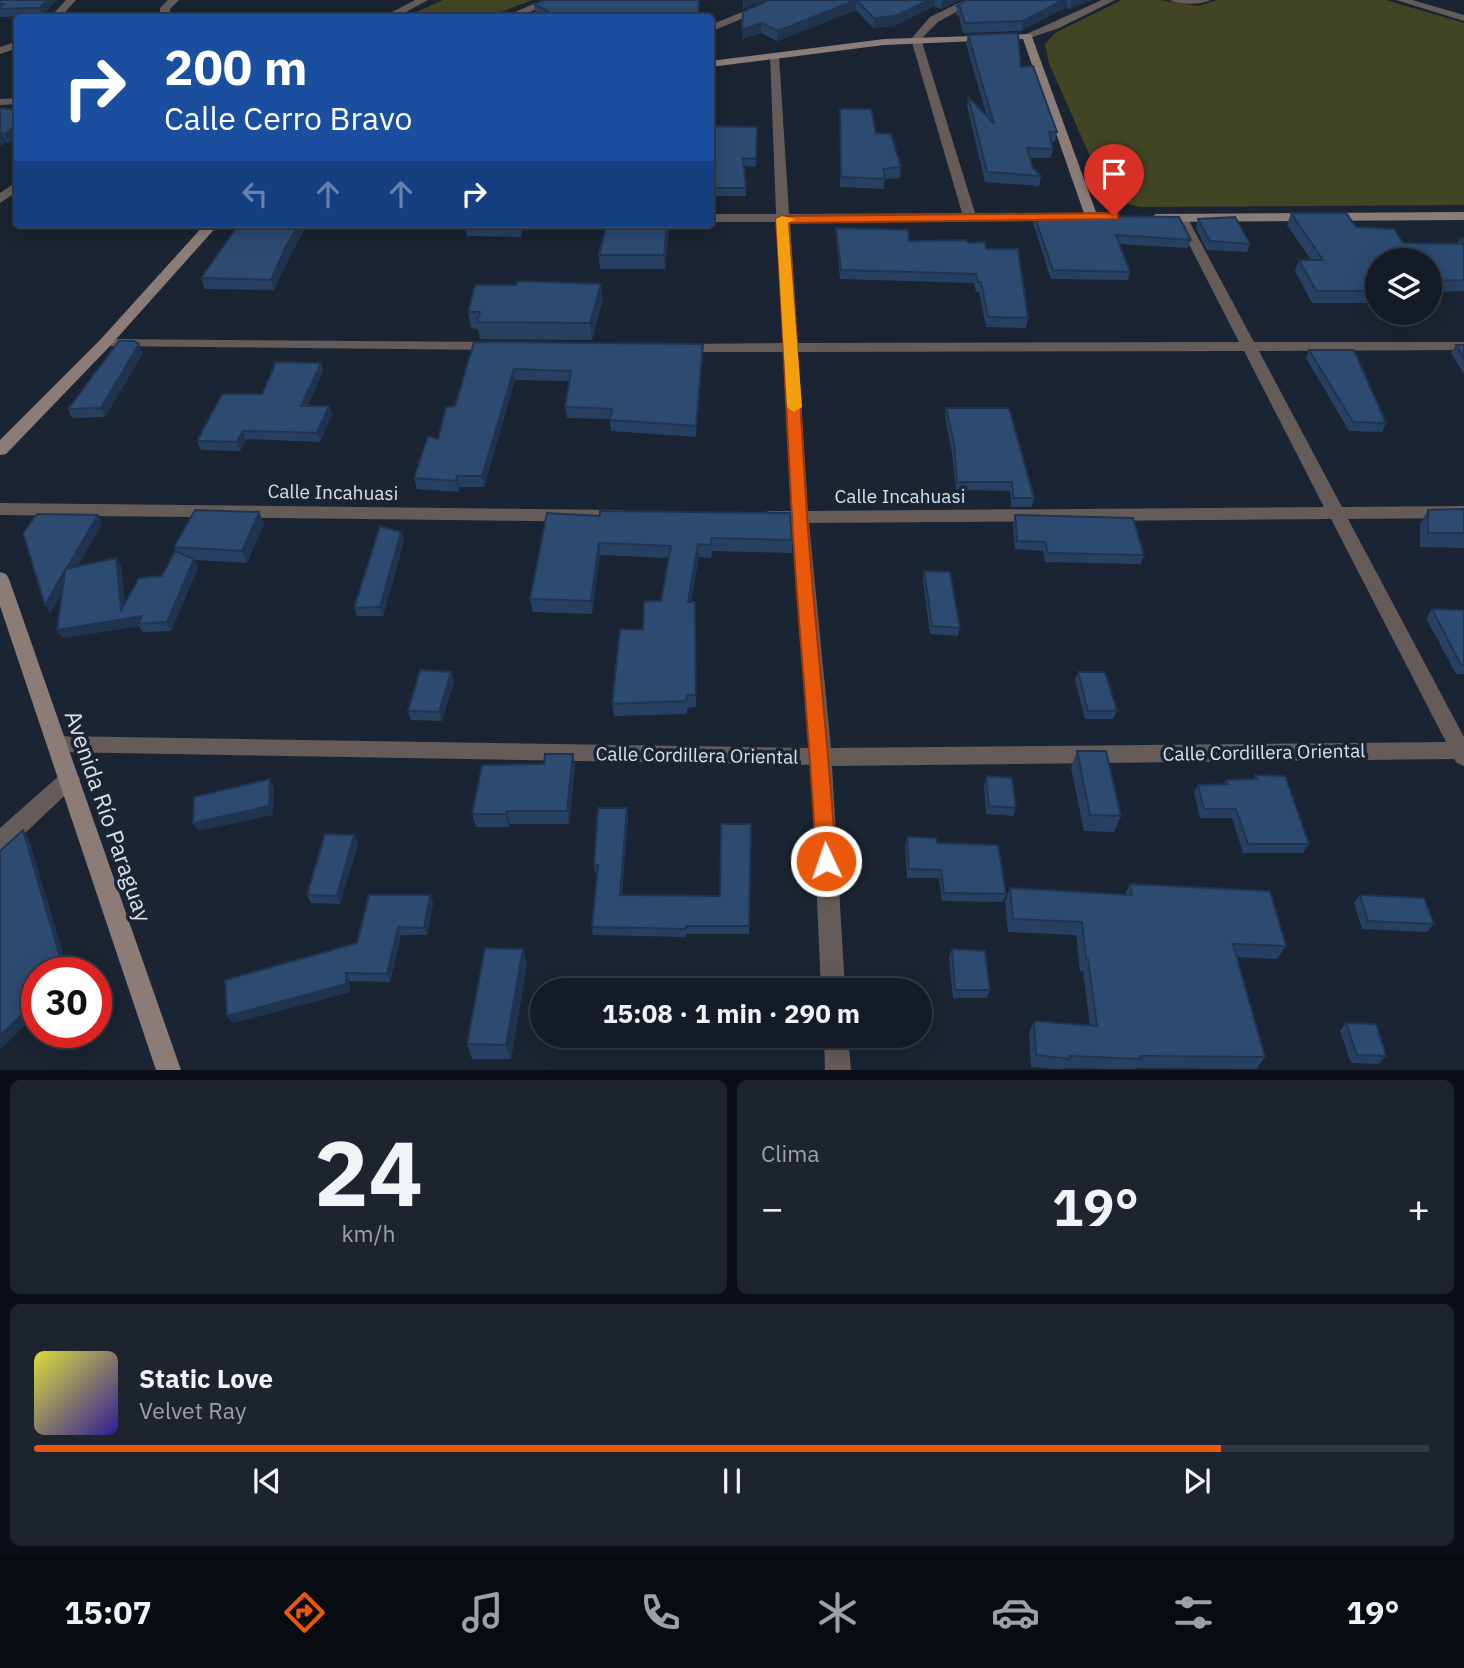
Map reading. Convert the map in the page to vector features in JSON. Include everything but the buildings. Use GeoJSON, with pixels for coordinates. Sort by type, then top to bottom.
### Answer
{"type":"FeatureCollection","features":[{"type":"Feature","properties":{"kind":"street"},"geometry":{"type":"LineString","coordinates":[[58,14],[71,0]]}},
{"type":"Feature","properties":{"kind":"street"},"geometry":{"type":"LineString","coordinates":[[165,14],[165,8],[174,0]]}},
{"type":"Feature","properties":{"kind":"street"},"geometry":{"type":"LineString","coordinates":[[394,14],[423,0]]}},
{"type":"Feature","properties":{"kind":"street"},"geometry":{"type":"LineString","coordinates":[[517,14],[551,0]]}},
{"type":"Feature","properties":{"kind":"street"},"geometry":{"type":"LineString","coordinates":[[714,27],[782,0]]}},
{"type":"Feature","properties":{"kind":"street"},"geometry":{"type":"LineString","coordinates":[[970,219],[916,39],[924,26],[934,19],[974,0]]}},
{"type":"Feature","properties":{"kind":"street"},"geometry":{"type":"LineString","coordinates":[[714,64],[916,39],[1027,36],[1110,0]]}},
{"type":"Feature","properties":{"kind":"street"},"geometry":{"type":"LineString","coordinates":[[1175,0],[1205,0]]}},
{"type":"Feature","properties":{"kind":"street"},"geometry":{"type":"LineString","coordinates":[[1401,0],[1464,18]]}},
{"type":"Feature","properties":{"kind":"street"},"geometry":{"type":"LineString","coordinates":[[1027,36],[1091,216]]}},
{"type":"Feature","properties":{"kind":"street"},"geometry":{"type":"LineString","coordinates":[[0,51],[14,40]]}},
{"type":"Feature","properties":{"kind":"street"},"geometry":{"type":"LineString","coordinates":[[774,56],[800,517],[821,757],[832,978]]}},
{"type":"Feature","properties":{"kind":"street"},"geometry":{"type":"LineString","coordinates":[[0,199],[14,188]]}},
{"type":"Feature","properties":{"kind":"street"},"geometry":{"type":"LineString","coordinates":[[714,218],[970,219],[1091,216],[1182,219],[1464,216]]}},
{"type":"Feature","properties":{"kind":"street"},"geometry":{"type":"LineString","coordinates":[[1182,219],[1463,752]]}},
{"type":"Feature","properties":{"kind":"street"},"geometry":{"type":"LineString","coordinates":[[0,450],[105,343],[208,228]]}},
{"type":"Feature","properties":{"kind":"street"},"geometry":{"type":"LineString","coordinates":[[105,343],[517,346]]}},
{"type":"Feature","properties":{"kind":"street"},"geometry":{"type":"LineString","coordinates":[[668,348],[1464,346]]}},
{"type":"Feature","properties":{"kind":"street","name":"Calle Incahuasi"},"geometry":{"type":"LineString","coordinates":[[0,509],[648,516]]}},
{"type":"Feature","properties":{"kind":"street","name":"Calle Incahuasi"},"geometry":{"type":"LineString","coordinates":[[744,517],[1464,512]]}},
{"type":"Feature","properties":{"kind":"street","name":"Avenida Río Paraguay"},"geometry":{"type":"LineString","coordinates":[[0,579],[169,1069]]}},
{"type":"Feature","properties":{"kind":"street","name":"Calle Cordillera Oriental"},"geometry":{"type":"LineString","coordinates":[[57,744],[821,757],[1463,752]]}},
{"type":"Feature","properties":{"kind":"street"},"geometry":{"type":"LineString","coordinates":[[0,842],[69,779]]}},
{"type":"Feature","properties":{"kind":"street"},"geometry":{"type":"LineString","coordinates":[[837,1048],[838,1069]]}},
{"type":"Feature","properties":{"kind":"green space"},"geometry":{"type":"Polygon","coordinates":[[[443,0],[533,0],[495,14],[412,14],[443,0]]]}},
{"type":"Feature","properties":{"kind":"green space"},"geometry":{"type":"Polygon","coordinates":[[[1122,0],[1160,0],[1198,6],[1218,0],[1386,0],[1464,23],[1464,205],[1140,207],[1116,201],[1106,193],[1049,63],[1045,44],[1055,33],[1122,0]]]}},
{"type":"Feature","properties":{"kind":"slow traffic"},"geometry":{"type":"LineString","coordinates":[[789,219],[782,219],[794,407]]}},
{"type":"Feature","properties":{"kind":"route"},"geometry":{"type":"LineString","coordinates":[[826,861],[821,757],[800,517],[792,349],[782,219],[1114,216]]}}]}
